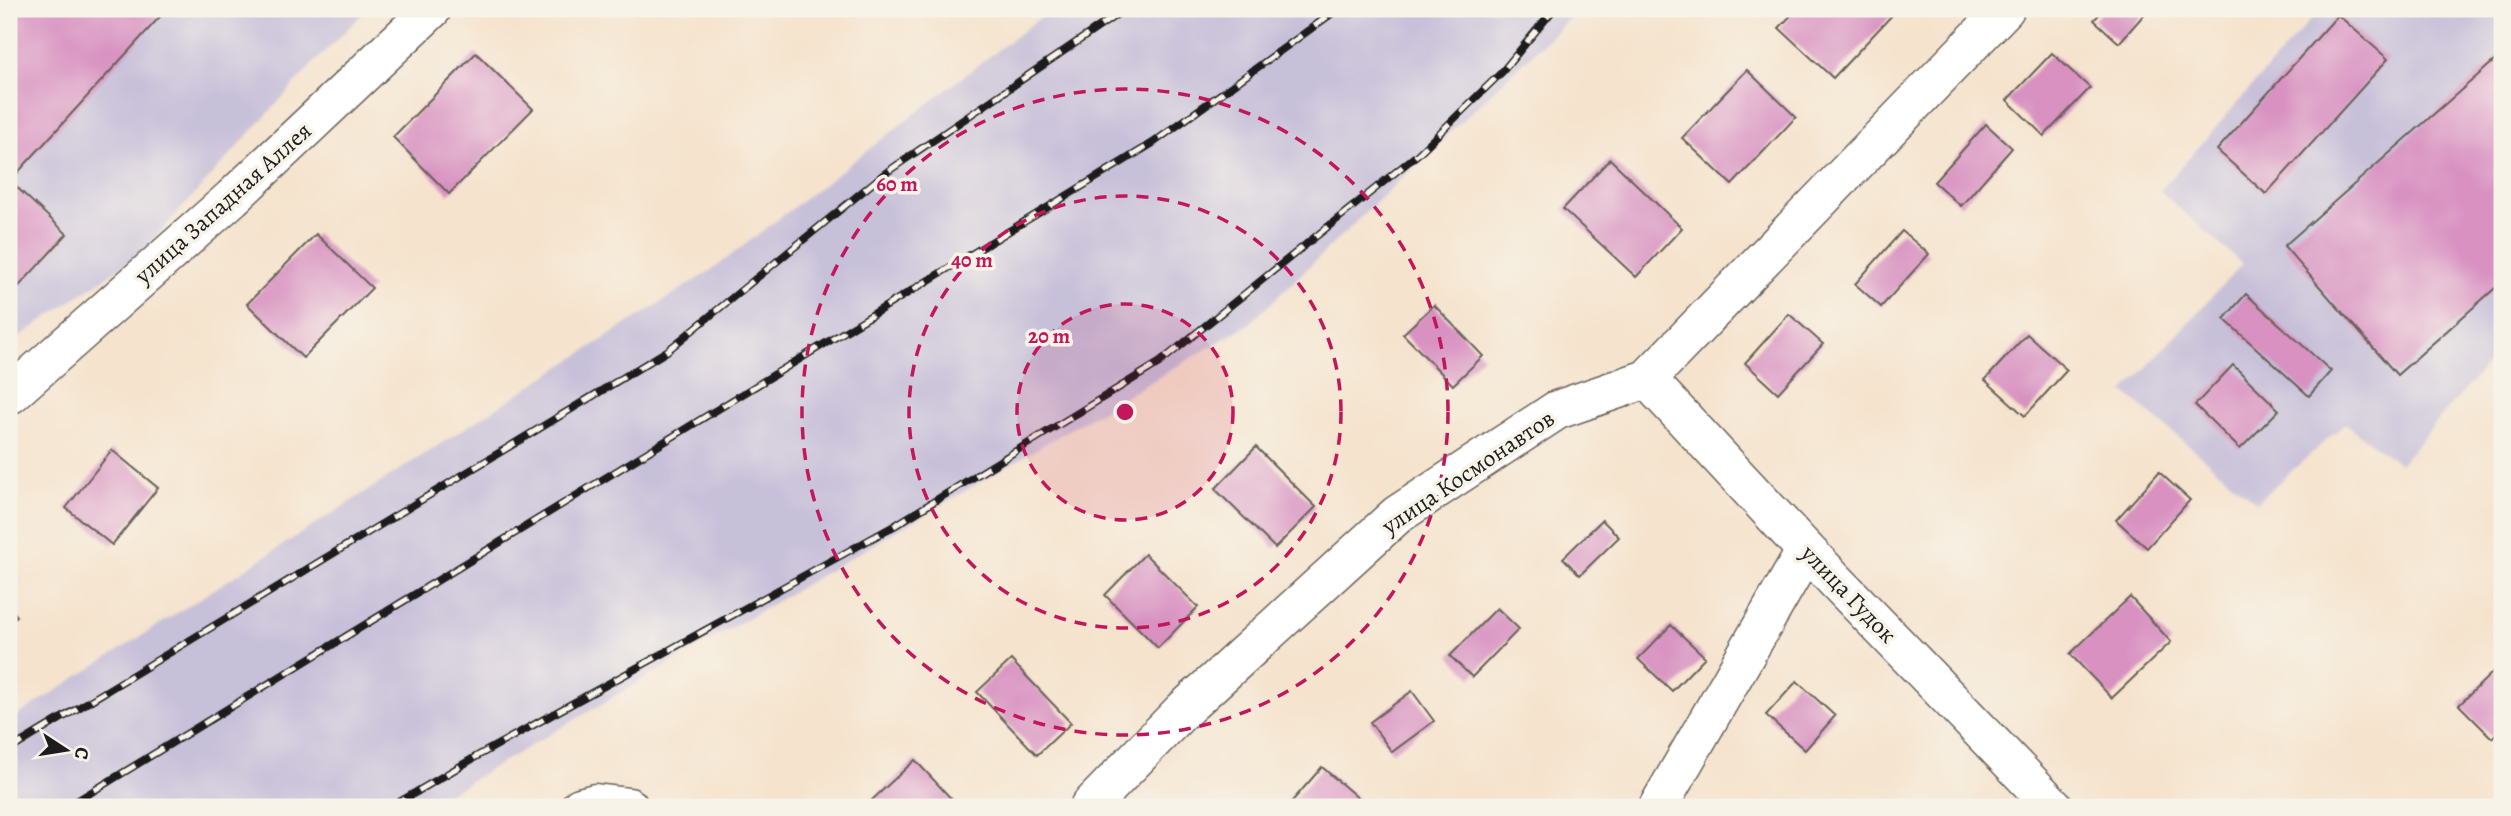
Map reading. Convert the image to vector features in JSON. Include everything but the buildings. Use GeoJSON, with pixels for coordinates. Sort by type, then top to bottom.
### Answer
{"type":"FeatureCollection","features":[{"type":"Feature","properties":{"kind":"street","name":"улица Западная Аллея"},"geometry":{"type":"LineString","coordinates":[[11,394],[232,198],[432,9]]}},
{"type":"Feature","properties":{"kind":"street","name":"улица Космонавтов"},"geometry":{"type":"LineString","coordinates":[[1089,807],[1182,711],[1397,514],[1556,410],[1647,379],[2005,9]]}},
{"type":"Feature","properties":{"kind":"street","name":"улица Гудок"},"geometry":{"type":"LineString","coordinates":[[1647,379],[1806,550],[2054,807]]}},
{"type":"Feature","properties":{"kind":"street"},"geometry":{"type":"LineString","coordinates":[[1658,807],[1806,550]]}},
{"type":"Feature","properties":{"kind":"street"},"geometry":{"type":"LineString","coordinates":[[580,807],[595,803],[629,807]]}},
{"type":"Feature","properties":{"kind":"shaded area"},"geometry":{"type":"Polygon","coordinates":[[[9,9],[367,9],[311,66],[142,252],[9,344],[9,9]]]}},
{"type":"Feature","properties":{"kind":"shaded area"},"geometry":{"type":"Polygon","coordinates":[[[1051,9],[1579,9],[1249,324],[426,807],[9,807],[9,721],[716,267],[1051,9]]]}},
{"type":"Feature","properties":{"kind":"shaded area"},"geometry":{"type":"Polygon","coordinates":[[[2320,9],[2502,9],[2502,347],[2400,464],[2345,424],[2256,502],[2124,392],[2242,264],[2160,191],[2320,9]]]}},
{"type":"Feature","properties":{"kind":"railway"},"geometry":{"type":"LineString","coordinates":[[9,750],[667,351],[884,174],[1125,9]]}},
{"type":"Feature","properties":{"kind":"railway"},"geometry":{"type":"LineString","coordinates":[[67,807],[1153,143],[1338,9]]}},
{"type":"Feature","properties":{"kind":"railway"},"geometry":{"type":"LineString","coordinates":[[391,807],[479,755],[894,526],[1159,363],[1418,154],[1502,72],[1554,9]]}}]}
